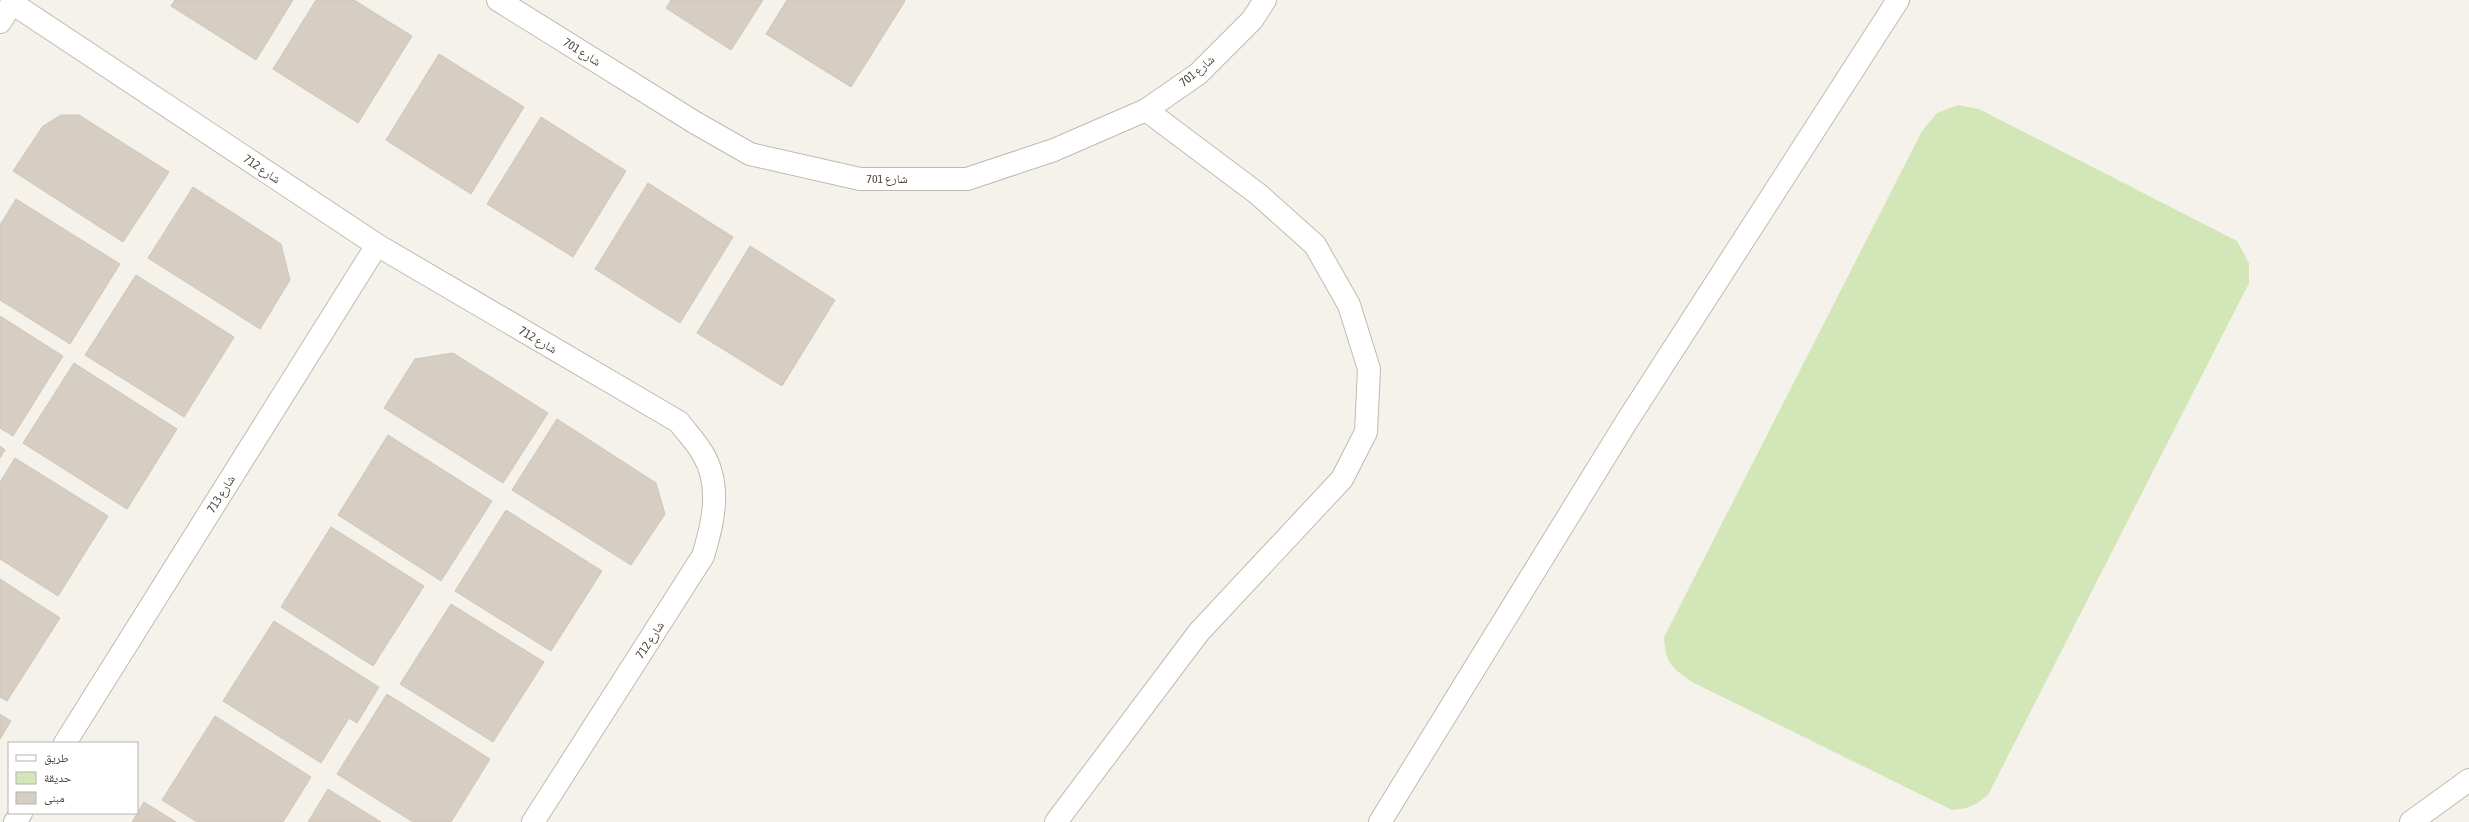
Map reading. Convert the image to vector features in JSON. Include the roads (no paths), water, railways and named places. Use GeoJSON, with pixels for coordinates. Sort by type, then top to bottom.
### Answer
{"type":"FeatureCollection","features":[{"type":"Feature","properties":{"kind":"street","name":"شارع 701"},"geometry":{"type":"LineString","coordinates":[[498,0],[694,122],[750,154],[860,178],[967,178],[1054,150],[1146,110],[1198,74],[1252,20],[1265,0]]}},
{"type":"Feature","properties":{"kind":"street"},"geometry":{"type":"LineString","coordinates":[[1380,822],[1627,421],[1898,0]]}},
{"type":"Feature","properties":{"kind":"street","name":"شارع 712"},"geometry":{"type":"LineString","coordinates":[[0,22],[13,2],[377,245],[679,422],[704,455],[714,485],[714,522],[703,556],[534,822]]}},
{"type":"Feature","properties":{"kind":"street"},"geometry":{"type":"LineString","coordinates":[[1056,822],[1199,632],[1342,479],[1366,432],[1369,369],[1349,305],[1315,245],[1258,194],[1146,110]]}},
{"type":"Feature","properties":{"kind":"street","name":"شارع 713"},"geometry":{"type":"LineString","coordinates":[[66,742],[377,245]]}},
{"type":"Feature","properties":{"kind":"street"},"geometry":{"type":"LineString","coordinates":[[2411,822],[2469,780]]}}]}
